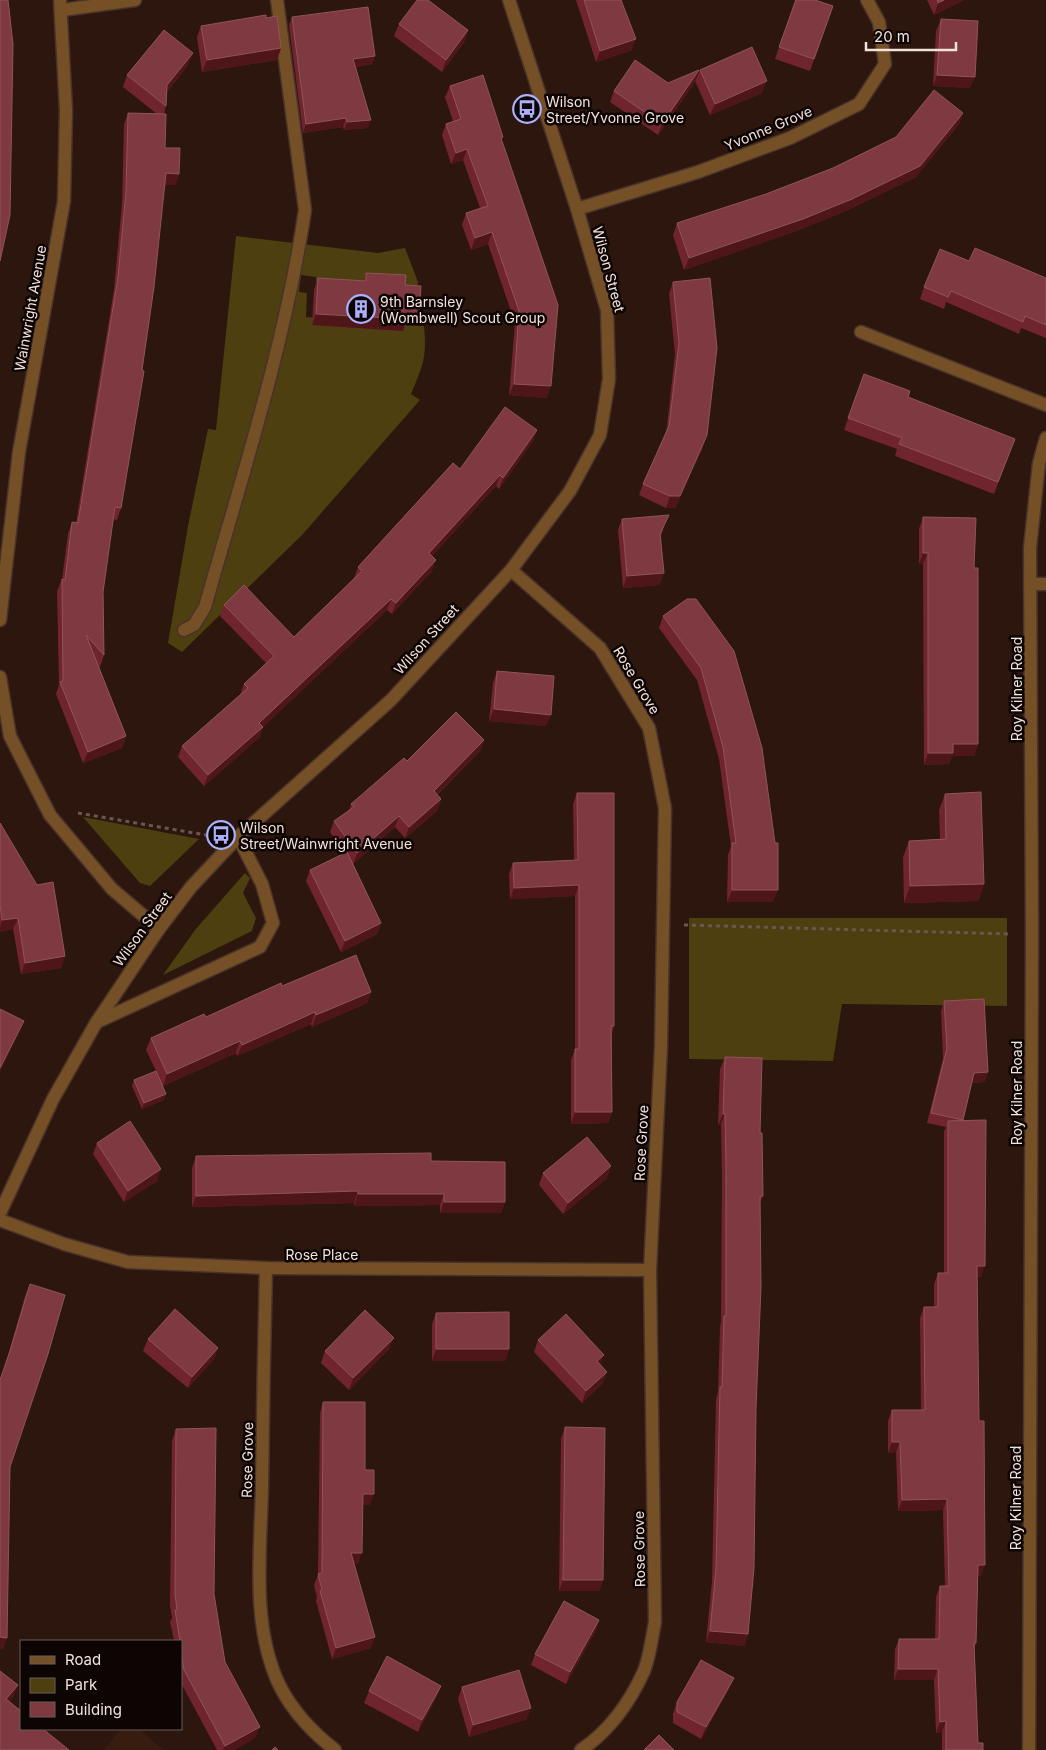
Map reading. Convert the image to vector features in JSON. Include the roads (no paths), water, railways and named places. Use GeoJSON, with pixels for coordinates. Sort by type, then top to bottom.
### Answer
{"type":"FeatureCollection","features":[{"type":"Feature","properties":{"kind":"street"},"geometry":{"type":"LineString","coordinates":[[61,5],[135,0]]}},
{"type":"Feature","properties":{"kind":"street"},"geometry":{"type":"LineString","coordinates":[[184,630],[194,625],[205,607],[261,413],[300,244],[305,210],[278,0]]}},
{"type":"Feature","properties":{"kind":"street","name":"Wilson Street"},"geometry":{"type":"LineString","coordinates":[[0,1213],[53,1099],[96,1023],[159,929],[191,887],[238,837],[391,700],[510,570],[570,492],[600,435],[609,379],[607,310],[577,209],[509,0]]}},
{"type":"Feature","properties":{"kind":"street","name":"Yvonne Grove"},"geometry":{"type":"LineString","coordinates":[[577,209],[698,172],[790,138],[859,104],[885,64],[879,22],[867,0]]}},
{"type":"Feature","properties":{"kind":"street","name":"Wainwright Avenue"},"geometry":{"type":"LineString","coordinates":[[0,620],[19,452],[64,201],[66,110],[61,5]]}},
{"type":"Feature","properties":{"kind":"street"},"geometry":{"type":"LineString","coordinates":[[861,332],[1046,405]]}},
{"type":"Feature","properties":{"kind":"street","name":"Roy Kilner Road"},"geometry":{"type":"LineString","coordinates":[[1029,1750],[1032,934],[1030,548],[1039,463],[1046,438]]}},
{"type":"Feature","properties":{"kind":"street","name":"Rose Grove"},"geometry":{"type":"LineString","coordinates":[[510,570],[600,648],[649,728],[665,808],[661,1047],[650,1270],[655,1622],[644,1670],[621,1712],[593,1742],[582,1750]]}},
{"type":"Feature","properties":{"kind":"street"},"geometry":{"type":"LineString","coordinates":[[1030,584],[1046,584]]}},
{"type":"Feature","properties":{"kind":"street"},"geometry":{"type":"LineString","coordinates":[[0,677],[10,736],[50,815],[112,889],[159,929]]}},
{"type":"Feature","properties":{"kind":"street"},"geometry":{"type":"LineString","coordinates":[[96,1023],[260,947],[273,923],[262,884],[238,837]]}},
{"type":"Feature","properties":{"kind":"street","name":"Rose Place"},"geometry":{"type":"LineString","coordinates":[[0,1220],[64,1244],[128,1262],[266,1268],[650,1270]]}},
{"type":"Feature","properties":{"kind":"street","name":"Rose Grove"},"geometry":{"type":"LineString","coordinates":[[266,1268],[260,1586],[266,1642],[278,1680],[296,1711],[323,1741],[334,1750]]}},
{"type":"Feature","properties":{"kind":"place","name":"Wilson Street/Yvonne Grove"},"geometry":{"type":"Point","coordinates":[527,109]}},
{"type":"Feature","properties":{"kind":"place","name":"9th Barnsley (Wombwell) Scout Group"},"geometry":{"type":"Point","coordinates":[361,309]}},
{"type":"Feature","properties":{"kind":"place","name":"Wilson Street/Wainwright Avenue"},"geometry":{"type":"Point","coordinates":[221,835]}}]}
